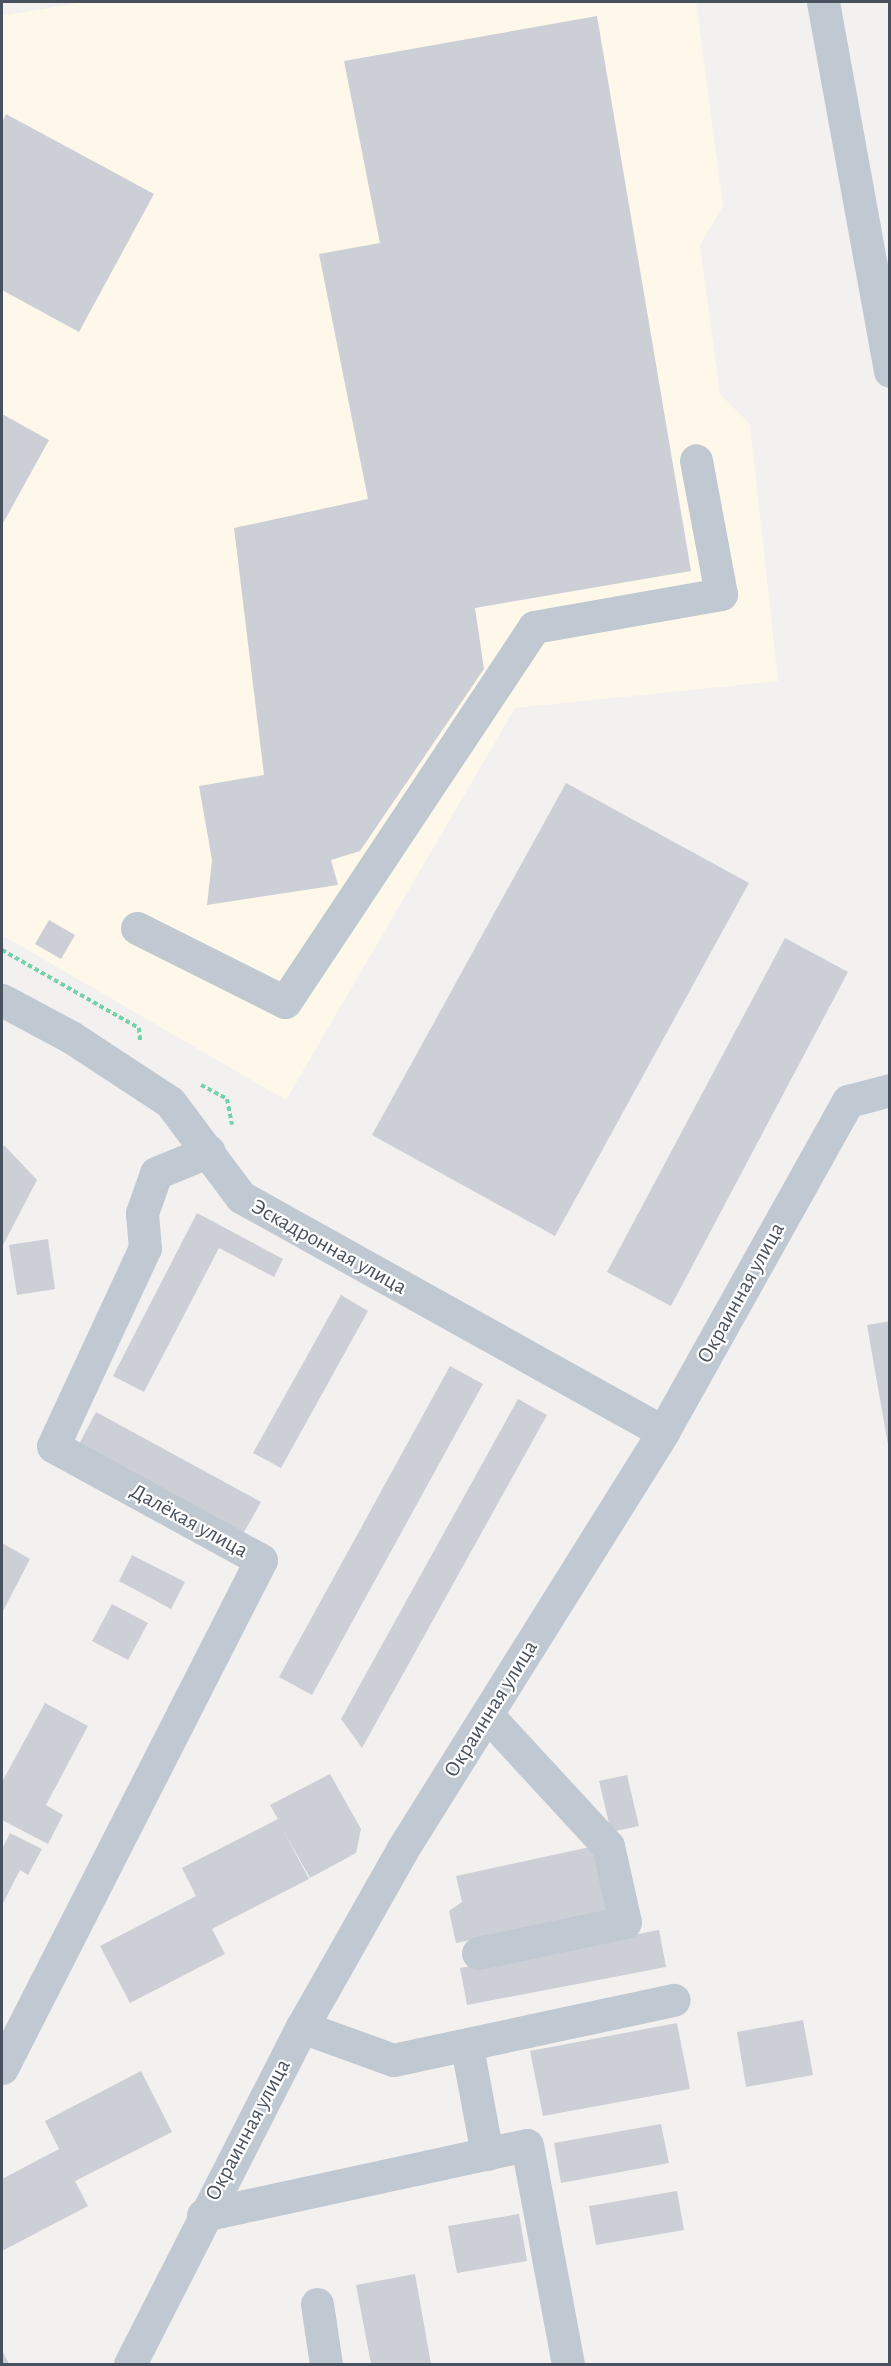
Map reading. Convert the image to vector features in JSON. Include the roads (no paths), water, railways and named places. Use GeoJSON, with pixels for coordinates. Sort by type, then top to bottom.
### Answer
{"type":"FeatureCollection","features":[{"type":"Feature","properties":{"kind":"street"},"geometry":{"type":"LineString","coordinates":[[823,2],[890,371]]}},
{"type":"Feature","properties":{"kind":"street"},"geometry":{"type":"LineString","coordinates":[[137,928],[285,1002],[534,627],[721,594],[696,460]]}},
{"type":"Feature","properties":{"kind":"street","name":"Эскадронная улица"},"geometry":{"type":"LineString","coordinates":[[2,1000],[71,1037],[170,1102],[241,1197],[663,1432]]}},
{"type":"Feature","properties":{"kind":"street","name":"Окраинная улица"},"geometry":{"type":"LineString","coordinates":[[129,2364],[203,2215],[302,2027],[402,1850],[663,1432],[848,1101],[890,1090]]}},
{"type":"Feature","properties":{"kind":"street","name":"Далёкая улица"},"geometry":{"type":"LineString","coordinates":[[2,2068],[261,1560],[53,1446],[145,1248],[142,1213],[156,1173],[208,1152]]}},
{"type":"Feature","properties":{"kind":"street"},"geometry":{"type":"LineString","coordinates":[[478,1953],[625,1922],[608,1846],[488,1715]]}},
{"type":"Feature","properties":{"kind":"street"},"geometry":{"type":"LineString","coordinates":[[302,2027],[393,2060],[467,2047],[674,2000]]}},
{"type":"Feature","properties":{"kind":"street"},"geometry":{"type":"LineString","coordinates":[[467,2047],[487,2154]]}},
{"type":"Feature","properties":{"kind":"street"},"geometry":{"type":"LineString","coordinates":[[203,2215],[527,2145],[568,2364]]}},
{"type":"Feature","properties":{"kind":"street"},"geometry":{"type":"LineString","coordinates":[[317,2304],[326,2364]]}}]}
